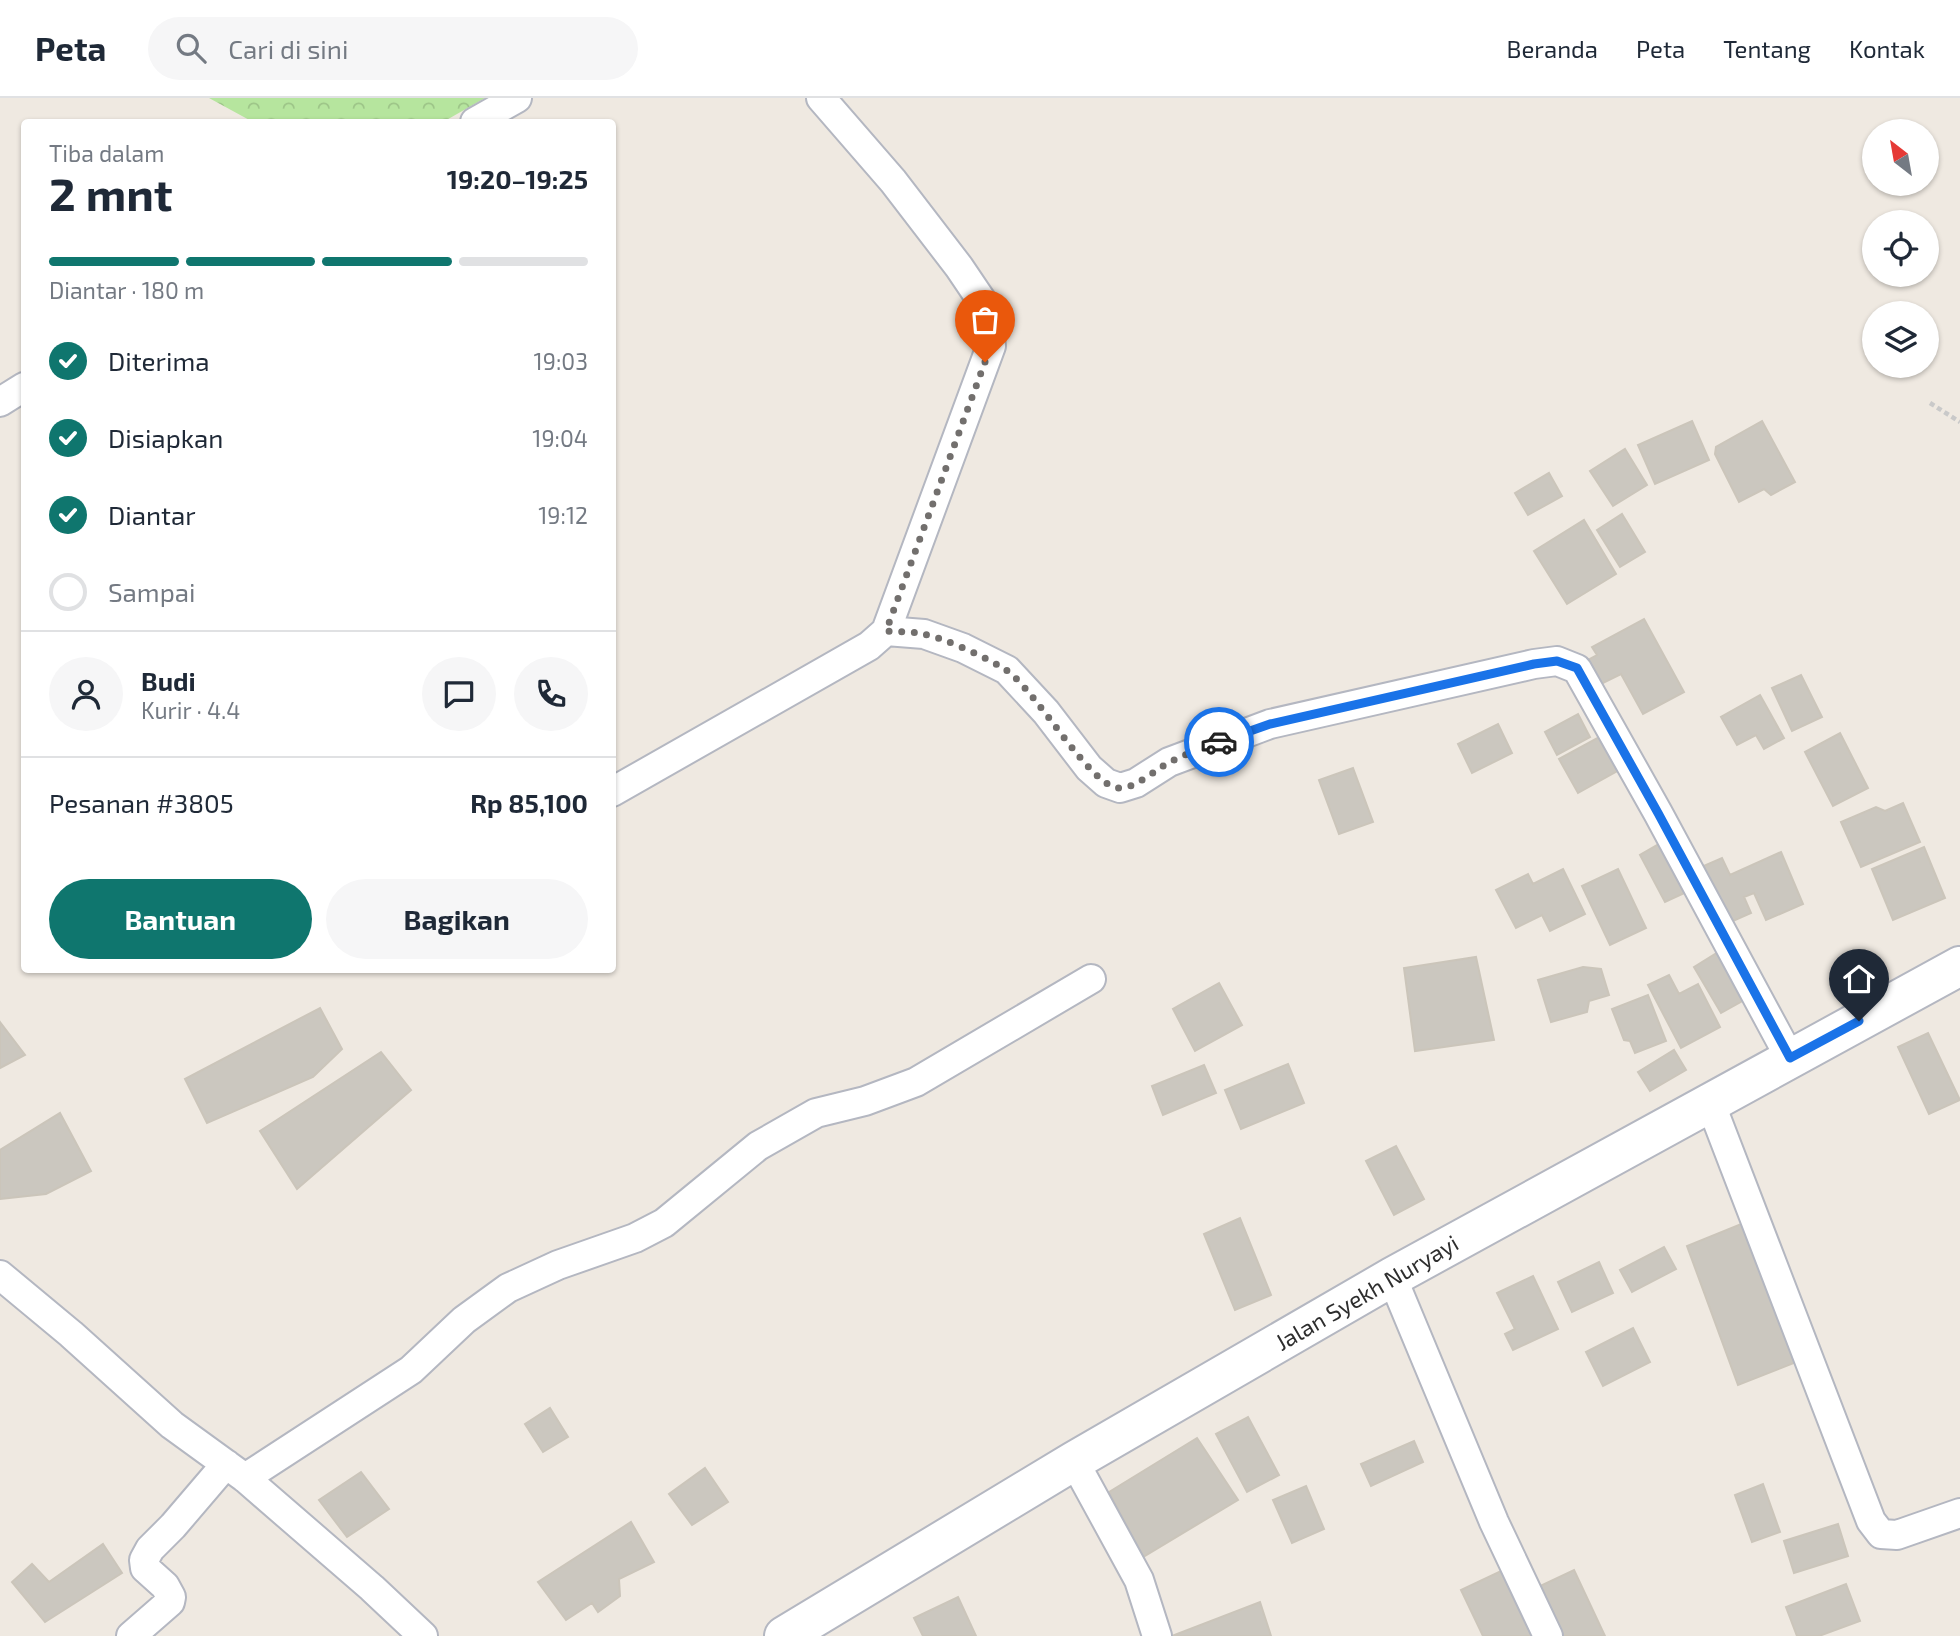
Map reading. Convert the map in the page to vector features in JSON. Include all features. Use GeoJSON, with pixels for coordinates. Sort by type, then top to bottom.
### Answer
{"type":"FeatureCollection","features":[{"type":"Feature","properties":{"kind":"main road","name":"Jalan Syekh Nuryayi"},"geometry":{"type":"LineString","coordinates":[[784,1636],[1074,1461],[1392,1277],[1960,966]]}},
{"type":"Feature","properties":{"kind":"street"},"geometry":{"type":"LineString","coordinates":[[480,119],[517,98]]}},
{"type":"Feature","properties":{"kind":"street"},"geometry":{"type":"LineString","coordinates":[[616,790],[869,646],[886,631],[990,346],[986,307],[959,267],[893,181],[821,98]]}},
{"type":"Feature","properties":{"kind":"street"},"geometry":{"type":"LineString","coordinates":[[0,402],[21,389]]}},
{"type":"Feature","properties":{"kind":"street"},"geometry":{"type":"LineString","coordinates":[[886,631],[924,634],[963,648],[1007,670],[1046,712],[1089,768],[1106,783],[1120,788],[1136,783],[1169,762],[1270,724],[1534,664],[1557,661],[1577,668],[1790,1058]]}},
{"type":"Feature","properties":{"kind":"street"},"geometry":{"type":"LineString","coordinates":[[131,1636],[170,1602],[171,1597],[166,1586],[145,1568],[144,1560],[150,1549],[235,1471],[411,1370],[464,1320],[508,1288],[663,1223],[758,1146],[816,1113],[865,1101],[916,1083],[1091,979]]}},
{"type":"Feature","properties":{"kind":"street"},"geometry":{"type":"LineString","coordinates":[[1710,1101],[1871,1521],[1881,1534],[1897,1535],[1960,1513]]}},
{"type":"Feature","properties":{"kind":"street"},"geometry":{"type":"LineString","coordinates":[[0,1275],[71,1334],[172,1425],[235,1471],[372,1588],[423,1636]]}},
{"type":"Feature","properties":{"kind":"street"},"geometry":{"type":"LineString","coordinates":[[1392,1277],[1494,1522],[1548,1636]]}},
{"type":"Feature","properties":{"kind":"street"},"geometry":{"type":"LineString","coordinates":[[1074,1461],[1139,1580],[1157,1636]]}},
{"type":"Feature","properties":{"kind":"path"},"geometry":{"type":"LineString","coordinates":[[1930,402],[1960,422]]}},
{"type":"Feature","properties":{"kind":"green space"},"geometry":{"type":"Polygon","coordinates":[[[209,98],[485,98],[448,119],[248,119],[209,98]]]}},
{"type":"Feature","properties":{"kind":"building"},"geometry":{"type":"Polygon","coordinates":[[[1692,421],[1709,460],[1655,484],[1638,445],[1692,421]]]}},
{"type":"Feature","properties":{"kind":"building"},"geometry":{"type":"Polygon","coordinates":[[[1762,421],[1795,482],[1771,495],[1764,489],[1739,502],[1715,454],[1716,447],[1762,421]]]}},
{"type":"Feature","properties":{"kind":"building"},"geometry":{"type":"Polygon","coordinates":[[[1625,449],[1647,485],[1613,506],[1590,471],[1625,449]]]}},
{"type":"Feature","properties":{"kind":"building"},"geometry":{"type":"Polygon","coordinates":[[[1549,473],[1562,496],[1528,515],[1515,493],[1549,473]]]}},
{"type":"Feature","properties":{"kind":"building"},"geometry":{"type":"Polygon","coordinates":[[[1622,514],[1645,552],[1620,567],[1597,530],[1622,514]]]}},
{"type":"Feature","properties":{"kind":"building"},"geometry":{"type":"Polygon","coordinates":[[[1584,520],[1616,574],[1567,604],[1534,551],[1584,520]]]}},
{"type":"Feature","properties":{"kind":"building"},"geometry":{"type":"Polygon","coordinates":[[[1644,619],[1684,692],[1643,714],[1621,674],[1601,684],[1588,660],[1597,655],[1592,647],[1644,619]]]}},
{"type":"Feature","properties":{"kind":"building"},"geometry":{"type":"Polygon","coordinates":[[[1801,675],[1822,717],[1792,731],[1772,688],[1801,675]]]}},
{"type":"Feature","properties":{"kind":"building"},"geometry":{"type":"Polygon","coordinates":[[[1760,695],[1784,738],[1764,749],[1756,735],[1737,745],[1721,717],[1760,695]]]}},
{"type":"Feature","properties":{"kind":"building"},"geometry":{"type":"Polygon","coordinates":[[[1578,714],[1590,737],[1557,755],[1545,732],[1578,714]]]}},
{"type":"Feature","properties":{"kind":"building"},"geometry":{"type":"Polygon","coordinates":[[[1498,724],[1512,753],[1472,773],[1458,744],[1498,724]]]}},
{"type":"Feature","properties":{"kind":"building"},"geometry":{"type":"Polygon","coordinates":[[[1840,733],[1868,788],[1833,806],[1805,752],[1840,733]]]}},
{"type":"Feature","properties":{"kind":"building"},"geometry":{"type":"Polygon","coordinates":[[[1601,736],[1619,770],[1578,793],[1559,759],[1601,736]]]}},
{"type":"Feature","properties":{"kind":"building"},"geometry":{"type":"Polygon","coordinates":[[[1353,768],[1373,822],[1339,834],[1319,780],[1353,768]]]}},
{"type":"Feature","properties":{"kind":"building"},"geometry":{"type":"Polygon","coordinates":[[[1903,803],[1920,842],[1861,867],[1841,822],[1876,807],[1885,811],[1903,803]]]}},
{"type":"Feature","properties":{"kind":"building"},"geometry":{"type":"Polygon","coordinates":[[[1666,840],[1693,889],[1665,902],[1640,855],[1666,840]]]}},
{"type":"Feature","properties":{"kind":"building"},"geometry":{"type":"Polygon","coordinates":[[[1924,847],[1945,898],[1893,920],[1872,869],[1924,847]]]}},
{"type":"Feature","properties":{"kind":"building"},"geometry":{"type":"Polygon","coordinates":[[[1781,852],[1803,904],[1766,920],[1754,893],[1744,897],[1751,913],[1724,925],[1699,868],[1722,858],[1730,875],[1781,852]]]}},
{"type":"Feature","properties":{"kind":"building"},"geometry":{"type":"Polygon","coordinates":[[[1563,869],[1585,914],[1550,931],[1542,915],[1516,928],[1496,890],[1528,874],[1533,884],[1563,869]]]}},
{"type":"Feature","properties":{"kind":"building"},"geometry":{"type":"Polygon","coordinates":[[[1618,869],[1646,928],[1610,945],[1582,886],[1618,869]]]}},
{"type":"Feature","properties":{"kind":"building"},"geometry":{"type":"Polygon","coordinates":[[[1720,951],[1748,998],[1721,1013],[1694,967],[1720,951]]]}},
{"type":"Feature","properties":{"kind":"building"},"geometry":{"type":"Polygon","coordinates":[[[1476,957],[1494,1040],[1415,1051],[1404,968],[1476,957]]]}},
{"type":"Feature","properties":{"kind":"building"},"geometry":{"type":"Polygon","coordinates":[[[1583,967],[1601,969],[1609,995],[1589,1001],[1587,1012],[1551,1022],[1538,980],[1583,967]]]}},
{"type":"Feature","properties":{"kind":"building"},"geometry":{"type":"Polygon","coordinates":[[[1669,975],[1679,994],[1698,984],[1720,1027],[1681,1048],[1648,985],[1669,975]]]}},
{"type":"Feature","properties":{"kind":"building"},"geometry":{"type":"Polygon","coordinates":[[[1219,983],[1242,1025],[1195,1051],[1173,1009],[1219,983]]]}},
{"type":"Feature","properties":{"kind":"building"},"geometry":{"type":"Polygon","coordinates":[[[1648,995],[1666,1041],[1635,1053],[1630,1041],[1624,1040],[1612,1009],[1648,995]]]}},
{"type":"Feature","properties":{"kind":"building"},"geometry":{"type":"Polygon","coordinates":[[[320,1008],[342,1049],[313,1077],[207,1123],[185,1079],[320,1008]]]}},
{"type":"Feature","properties":{"kind":"building"},"geometry":{"type":"Polygon","coordinates":[[[0,1022],[25,1055],[0,1068],[0,1022]]]}},
{"type":"Feature","properties":{"kind":"building"},"geometry":{"type":"Polygon","coordinates":[[[1928,1033],[1960,1100],[1929,1114],[1898,1047],[1928,1033]]]}},
{"type":"Feature","properties":{"kind":"building"},"geometry":{"type":"Polygon","coordinates":[[[1674,1050],[1686,1070],[1650,1091],[1638,1072],[1674,1050]]]}},
{"type":"Feature","properties":{"kind":"building"},"geometry":{"type":"Polygon","coordinates":[[[381,1052],[411,1090],[297,1189],[260,1131],[381,1052]]]}},
{"type":"Feature","properties":{"kind":"building"},"geometry":{"type":"Polygon","coordinates":[[[1288,1064],[1304,1103],[1241,1129],[1225,1090],[1288,1064]]]}},
{"type":"Feature","properties":{"kind":"building"},"geometry":{"type":"Polygon","coordinates":[[[1204,1065],[1216,1093],[1163,1115],[1152,1086],[1204,1065]]]}},
{"type":"Feature","properties":{"kind":"building"},"geometry":{"type":"Polygon","coordinates":[[[60,1113],[91,1171],[46,1194],[0,1199],[0,1150],[60,1113]]]}},
{"type":"Feature","properties":{"kind":"building"},"geometry":{"type":"Polygon","coordinates":[[[1396,1146],[1424,1199],[1394,1215],[1366,1161],[1396,1146]]]}},
{"type":"Feature","properties":{"kind":"building"},"geometry":{"type":"Polygon","coordinates":[[[1240,1218],[1271,1295],[1235,1310],[1204,1234],[1240,1218]]]}},
{"type":"Feature","properties":{"kind":"building"},"geometry":{"type":"Polygon","coordinates":[[[1751,1220],[1804,1359],[1738,1385],[1687,1246],[1751,1220]]]}},
{"type":"Feature","properties":{"kind":"building"},"geometry":{"type":"Polygon","coordinates":[[[1664,1247],[1676,1269],[1632,1292],[1620,1270],[1664,1247]]]}},
{"type":"Feature","properties":{"kind":"building"},"geometry":{"type":"Polygon","coordinates":[[[1599,1262],[1613,1293],[1572,1312],[1558,1282],[1599,1262]]]}},
{"type":"Feature","properties":{"kind":"building"},"geometry":{"type":"Polygon","coordinates":[[[1533,1276],[1558,1329],[1513,1350],[1505,1334],[1515,1329],[1497,1293],[1533,1276]]]}},
{"type":"Feature","properties":{"kind":"building"},"geometry":{"type":"Polygon","coordinates":[[[1633,1328],[1650,1362],[1603,1386],[1586,1352],[1633,1328]]]}},
{"type":"Feature","properties":{"kind":"building"},"geometry":{"type":"Polygon","coordinates":[[[550,1408],[568,1437],[543,1452],[525,1424],[550,1408]]]}},
{"type":"Feature","properties":{"kind":"building"},"geometry":{"type":"Polygon","coordinates":[[[1248,1417],[1279,1475],[1247,1492],[1216,1434],[1248,1417]]]}},
{"type":"Feature","properties":{"kind":"building"},"geometry":{"type":"Polygon","coordinates":[[[1197,1438],[1238,1500],[1143,1557],[1109,1492],[1197,1438]]]}},
{"type":"Feature","properties":{"kind":"building"},"geometry":{"type":"Polygon","coordinates":[[[1414,1441],[1423,1462],[1371,1486],[1361,1464],[1414,1441]]]}},
{"type":"Feature","properties":{"kind":"building"},"geometry":{"type":"Polygon","coordinates":[[[705,1468],[728,1502],[692,1525],[669,1494],[705,1468]]]}},
{"type":"Feature","properties":{"kind":"building"},"geometry":{"type":"Polygon","coordinates":[[[361,1472],[389,1509],[347,1537],[319,1500],[361,1472]]]}},
{"type":"Feature","properties":{"kind":"building"},"geometry":{"type":"Polygon","coordinates":[[[1763,1484],[1780,1532],[1752,1542],[1735,1495],[1763,1484]]]}},
{"type":"Feature","properties":{"kind":"building"},"geometry":{"type":"Polygon","coordinates":[[[1306,1486],[1324,1529],[1292,1543],[1273,1500],[1306,1486]]]}},
{"type":"Feature","properties":{"kind":"building"},"geometry":{"type":"Polygon","coordinates":[[[631,1522],[654,1562],[619,1579],[620,1596],[598,1612],[592,1603],[566,1620],[538,1582],[631,1522]]]}},
{"type":"Feature","properties":{"kind":"building"},"geometry":{"type":"Polygon","coordinates":[[[1838,1524],[1848,1556],[1794,1573],[1784,1541],[1838,1524]]]}},
{"type":"Feature","properties":{"kind":"building"},"geometry":{"type":"Polygon","coordinates":[[[103,1544],[122,1573],[45,1622],[12,1582],[32,1564],[49,1582],[103,1544]]]}},
{"type":"Feature","properties":{"kind":"building"},"geometry":{"type":"Polygon","coordinates":[[[1574,1570],[1605,1636],[1558,1636],[1536,1588],[1574,1570]]]}},
{"type":"Feature","properties":{"kind":"building"},"geometry":{"type":"Polygon","coordinates":[[[1501,1571],[1532,1636],[1483,1636],[1461,1590],[1501,1571]]]}},
{"type":"Feature","properties":{"kind":"building"},"geometry":{"type":"Polygon","coordinates":[[[1846,1584],[1860,1621],[1819,1636],[1797,1636],[1786,1607],[1846,1584]]]}},
{"type":"Feature","properties":{"kind":"building"},"geometry":{"type":"Polygon","coordinates":[[[958,1597],[976,1636],[923,1636],[914,1618],[958,1597]]]}},
{"type":"Feature","properties":{"kind":"building"},"geometry":{"type":"Polygon","coordinates":[[[1260,1602],[1271,1636],[1172,1636],[1260,1602]]]}},
{"type":"Feature","properties":{"kind":"way so far"},"geometry":{"type":"LineString","coordinates":[[985,362],[886,631],[924,634],[963,648],[1007,670],[1046,712],[1089,768],[1106,783],[1120,788],[1136,783],[1169,762],[1219,742]]}},
{"type":"Feature","properties":{"kind":"route"},"geometry":{"type":"LineString","coordinates":[[1219,742],[1270,724],[1534,664],[1557,661],[1577,668],[1790,1058],[1859,1021]]}}]}
